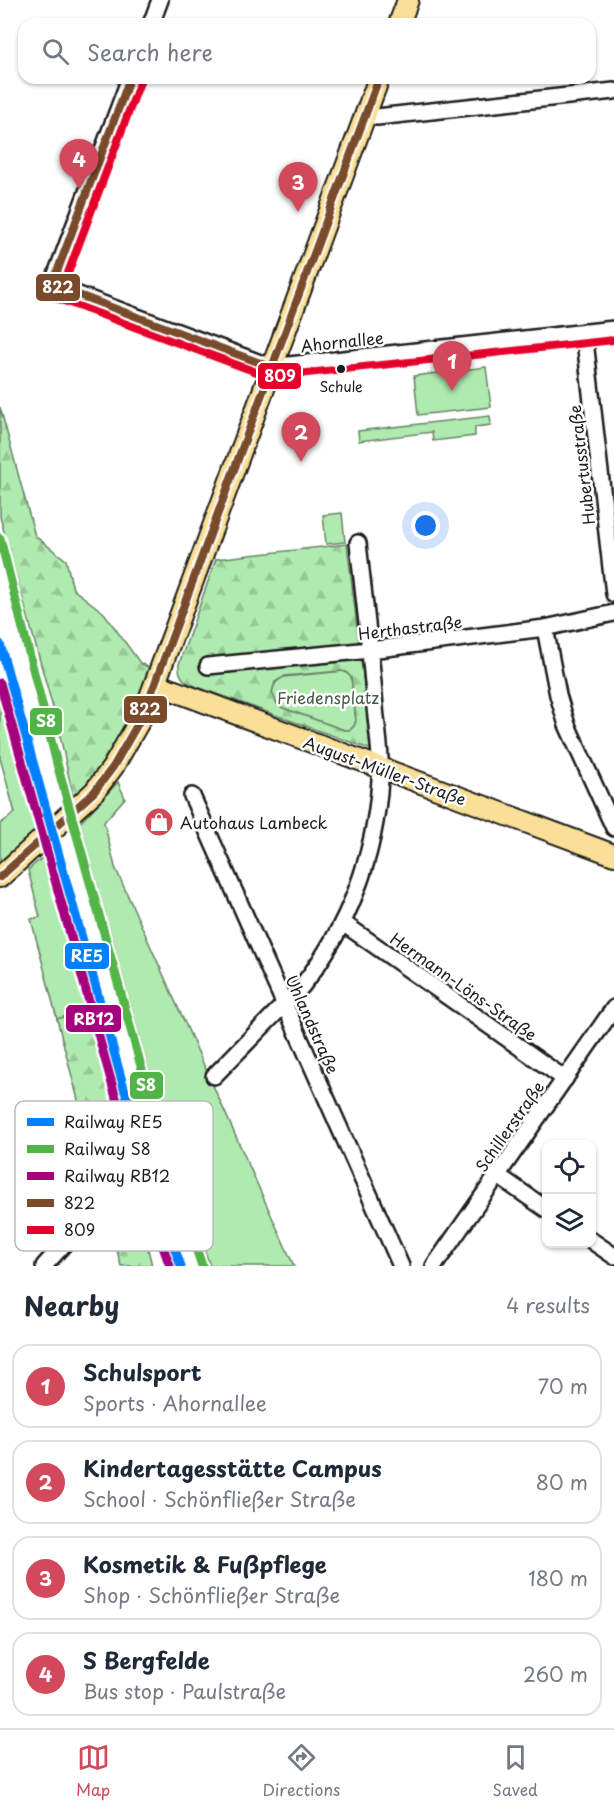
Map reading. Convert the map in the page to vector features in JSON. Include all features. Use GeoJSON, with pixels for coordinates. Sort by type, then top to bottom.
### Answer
{"type":"FeatureCollection","features":[{"type":"Feature","properties":{"kind":"main road"},"geometry":{"type":"LineString","coordinates":[[401,18],[408,0]]}},
{"type":"Feature","properties":{"kind":"main road"},"geometry":{"type":"LineString","coordinates":[[0,877],[98,787],[120,756],[144,713],[377,84]]}},
{"type":"Feature","properties":{"kind":"main road","name":"August-Müller-Straße"},"geometry":{"type":"LineString","coordinates":[[156,684],[613,852]]}},
{"type":"Feature","properties":{"kind":"street"},"geometry":{"type":"LineString","coordinates":[[153,18],[160,0]]}},
{"type":"Feature","properties":{"kind":"street","name":"Ahornallee"},"geometry":{"type":"LineString","coordinates":[[128,84],[52,285],[271,368],[614,329]]}},
{"type":"Feature","properties":{"kind":"street"},"geometry":{"type":"LineString","coordinates":[[366,113],[377,117],[614,91]]}},
{"type":"Feature","properties":{"kind":"street","name":"Hubertusstraße"},"geometry":{"type":"LineString","coordinates":[[584,332],[614,594]]}},
{"type":"Feature","properties":{"kind":"street"},"geometry":{"type":"LineString","coordinates":[[213,1076],[285,1004],[314,971],[343,923],[367,860],[376,818],[381,768],[358,543]]}},
{"type":"Feature","properties":{"kind":"street","name":"Herthastraße"},"geometry":{"type":"LineString","coordinates":[[208,666],[370,650],[545,628],[614,613]]}},
{"type":"Feature","properties":{"kind":"street"},"geometry":{"type":"LineString","coordinates":[[545,628],[558,695],[567,725],[614,828]]}},
{"type":"Feature","properties":{"kind":"street","name":"Uhlandstraße"},"geometry":{"type":"LineString","coordinates":[[192,796],[401,1266]]}},
{"type":"Feature","properties":{"kind":"street","name":"Hermann-Löns-Straße"},"geometry":{"type":"LineString","coordinates":[[343,923],[565,1078]]}},
{"type":"Feature","properties":{"kind":"street","name":"Schillerstraße"},"geometry":{"type":"LineString","coordinates":[[434,1266],[614,1008]]}},
{"type":"Feature","properties":{"kind":"street"},"geometry":{"type":"LineString","coordinates":[[497,1175],[542,1206]]}},
{"type":"Feature","properties":{"kind":"street"},"geometry":{"type":"LineString","coordinates":[[596,1244],[614,1256]]}},
{"type":"Feature","properties":{"kind":"street"},"geometry":{"type":"LineString","coordinates":[[45,1266],[59,1251]]}},
{"type":"Feature","properties":{"kind":"green space"},"geometry":{"type":"Polygon","coordinates":[[[486,367],[491,407],[418,415],[414,376],[486,367]]]}},
{"type":"Feature","properties":{"kind":"green space"},"geometry":{"type":"Polygon","coordinates":[[[0,407],[35,536],[66,560],[73,589],[104,613],[140,663],[157,672],[111,766],[73,797],[58,726],[0,517],[0,407]]]}},
{"type":"Feature","properties":{"kind":"green space"},"geometry":{"type":"Polygon","coordinates":[[[490,416],[491,425],[475,427],[475,436],[433,441],[432,432],[359,441],[358,431],[490,416]]]}},
{"type":"Feature","properties":{"kind":"green space"},"geometry":{"type":"Polygon","coordinates":[[[342,513],[345,542],[326,544],[323,515],[342,513]]]}},
{"type":"Feature","properties":{"kind":"green space"},"geometry":{"type":"Polygon","coordinates":[[[347,544],[372,750],[195,686],[182,678],[179,664],[216,559],[347,544]],[[346,672],[285,676],[275,682],[272,692],[277,704],[283,708],[344,730],[350,730],[356,721],[351,677],[346,672]]]}},
{"type":"Feature","properties":{"kind":"green space","name":"Friedensplatz"},"geometry":{"type":"Polygon","coordinates":[[[344,671],[351,677],[356,721],[350,730],[344,730],[283,708],[273,698],[274,686],[283,677],[344,671]]]}},
{"type":"Feature","properties":{"kind":"green space"},"geometry":{"type":"Polygon","coordinates":[[[0,696],[36,831],[0,861],[0,824],[15,813],[0,758],[0,696]]]}},
{"type":"Feature","properties":{"kind":"green space"},"geometry":{"type":"Polygon","coordinates":[[[118,782],[125,798],[104,822],[115,867],[294,1266],[210,1266],[205,1251],[213,1251],[213,1101],[157,1101],[80,823],[118,782]]]}},
{"type":"Feature","properties":{"kind":"green space"},"geometry":{"type":"Polygon","coordinates":[[[43,857],[87,1011],[57,1019],[31,919],[40,917],[28,870],[43,857]]]}},
{"type":"Feature","properties":{"kind":"green space"},"geometry":{"type":"Polygon","coordinates":[[[87,1011],[111,1101],[78,1101],[57,1019],[87,1011]]]}},
{"type":"Feature","properties":{"kind":"green space"},"geometry":{"type":"Polygon","coordinates":[[[117,1251],[149,1251],[152,1266],[121,1266],[117,1251]]]}},
{"type":"Feature","properties":{"kind":"railway"},"geometry":{"type":"LineString","coordinates":[[112,1077],[119,1101]]}},
{"type":"Feature","properties":{"kind":"railway"},"geometry":{"type":"LineString","coordinates":[[161,1251],[165,1266]]}},
{"type":"Feature","properties":{"kind":"rail line","name":"S8"},"geometry":{"type":"LineString","coordinates":[[0,538],[56,760],[151,1101]]}},
{"type":"Feature","properties":{"kind":"rail line","name":"RE5"},"geometry":{"type":"LineString","coordinates":[[0,644],[128,1101]]}},
{"type":"Feature","properties":{"kind":"rail line","name":"RB12"},"geometry":{"type":"LineString","coordinates":[[0,683],[117,1101]]}},
{"type":"Feature","properties":{"kind":"rail line","name":"RB12"},"geometry":{"type":"LineString","coordinates":[[165,1251],[170,1266]]}},
{"type":"Feature","properties":{"kind":"rail line","name":"RE5"},"geometry":{"type":"LineString","coordinates":[[176,1251],[181,1266]]}},
{"type":"Feature","properties":{"kind":"rail line","name":"S8"},"geometry":{"type":"LineString","coordinates":[[197,1251],[202,1266]]}},
{"type":"Feature","properties":{"kind":"transit line","name":"822"},"geometry":{"type":"LineString","coordinates":[[128,84],[52,285],[271,367]]}},
{"type":"Feature","properties":{"kind":"transit line","name":"809"},"geometry":{"type":"LineString","coordinates":[[62,289],[139,84]]}},
{"type":"Feature","properties":{"kind":"transit line","name":"822"},"geometry":{"type":"LineString","coordinates":[[0,877],[94,792],[113,767],[144,713],[377,84]]}},
{"type":"Feature","properties":{"kind":"transit line","name":"809"},"geometry":{"type":"LineString","coordinates":[[48,295],[270,377],[614,340]]}},
{"type":"Feature","properties":{"kind":"place","name":"S Bergfelde"},"geometry":{"type":"Point","coordinates":[79,189]}},
{"type":"Feature","properties":{"kind":"place","name":"Kosmetik & Fußpflege"},"geometry":{"type":"Point","coordinates":[298,212]}},
{"type":"Feature","properties":{"kind":"place","name":"Schule"},"geometry":{"type":"Point","coordinates":[341,369]}},
{"type":"Feature","properties":{"kind":"place","name":"Schulsport"},"geometry":{"type":"Point","coordinates":[452,391]}},
{"type":"Feature","properties":{"kind":"place","name":"Kindertagesstätte Campus"},"geometry":{"type":"Point","coordinates":[301,462]}},
{"type":"Feature","properties":{"kind":"place","name":"Autohaus Lambeck"},"geometry":{"type":"Point","coordinates":[159,822]}}]}
